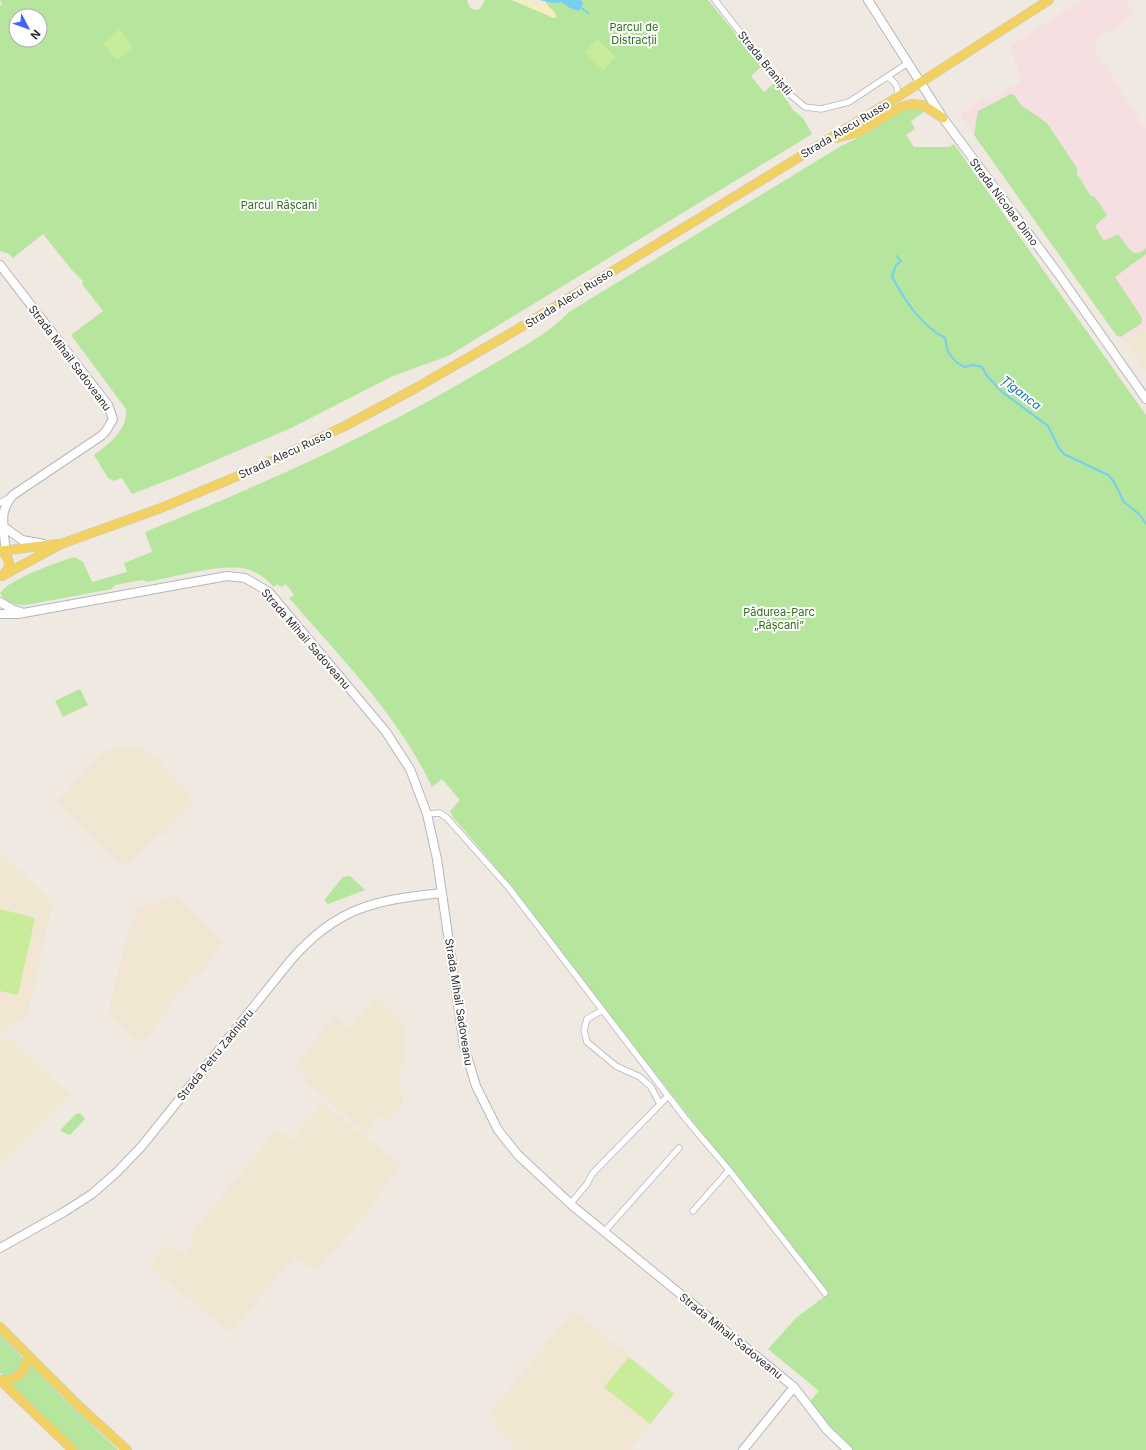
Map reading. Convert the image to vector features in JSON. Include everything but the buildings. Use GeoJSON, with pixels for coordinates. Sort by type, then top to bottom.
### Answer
{"type":"FeatureCollection","features":[{"type":"Feature","properties":{"kind":"main road","name":"Strada Nicolae Dimo"},"geometry":{"type":"LineString","coordinates":[[868,0],[943,118],[1057,272],[1146,399]]}},
{"type":"Feature","properties":{"kind":"main road","name":"Strada Alecu Russo"},"geometry":{"type":"LineString","coordinates":[[1,576],[62,544],[206,489],[304,446],[380,408],[518,329],[896,98],[1049,0]]}},
{"type":"Feature","properties":{"kind":"main road"},"geometry":{"type":"LineString","coordinates":[[827,140],[859,132],[900,107],[911,104],[923,105],[943,118]]}},
{"type":"Feature","properties":{"kind":"main road","name":"Strada Mihail Sadoveanu"},"geometry":{"type":"LineString","coordinates":[[0,265],[108,405],[113,419],[106,431],[101,436],[13,495],[4,512],[3,552]]}},
{"type":"Feature","properties":{"kind":"main road"},"geometry":{"type":"LineString","coordinates":[[4,527],[22,540],[50,544]]}},
{"type":"Feature","properties":{"kind":"main road","name":"Strada Mihail Sadoveanu"},"geometry":{"type":"LineString","coordinates":[[0,538],[4,527]]}},
{"type":"Feature","properties":{"kind":"main road","name":"Strada Alecu Russo"},"geometry":{"type":"LineString","coordinates":[[3,552],[50,544],[62,544]]}},
{"type":"Feature","properties":{"kind":"main road"},"geometry":{"type":"LineString","coordinates":[[1,576],[8,569],[9,560],[3,552]]}},
{"type":"Feature","properties":{"kind":"main road","name":"Strada Mihail Sadoveanu"},"geometry":{"type":"LineString","coordinates":[[0,614],[12,615],[227,576],[253,581],[269,592],[386,732],[410,769],[427,814],[436,853],[464,1046],[476,1086],[490,1117],[508,1144],[570,1204],[794,1387],[827,1430],[848,1450]]}},
{"type":"Feature","properties":{"kind":"main road"},"geometry":{"type":"LineString","coordinates":[[0,602],[12,609],[24,612]]}},
{"type":"Feature","properties":{"kind":"main road","name":"Strada Petru Zadnipru"},"geometry":{"type":"LineString","coordinates":[[0,1248],[76,1205],[117,1172],[142,1146],[302,948],[324,928],[345,914],[362,907],[442,893]]}},
{"type":"Feature","properties":{"kind":"main road"},"geometry":{"type":"LineString","coordinates":[[0,1326],[80,1407],[127,1450]]}},
{"type":"Feature","properties":{"kind":"main road"},"geometry":{"type":"LineString","coordinates":[[0,1380],[15,1378],[21,1374],[27,1363],[28,1355]]}},
{"type":"Feature","properties":{"kind":"main road"},"geometry":{"type":"LineString","coordinates":[[0,1380],[73,1450]]}},
{"type":"Feature","properties":{"kind":"main road"},"geometry":{"type":"LineString","coordinates":[[743,1450],[794,1387]]}},
{"type":"Feature","properties":{"kind":"street","name":"Strada Braniștii"},"geometry":{"type":"LineString","coordinates":[[715,0],[781,85],[793,98],[805,107],[821,109],[842,104],[856,98],[908,63]]}},
{"type":"Feature","properties":{"kind":"street"},"geometry":{"type":"LineString","coordinates":[[887,77],[897,86],[898,91],[896,98]]}},
{"type":"Feature","properties":{"kind":"street"},"geometry":{"type":"LineString","coordinates":[[0,503],[13,495]]}},
{"type":"Feature","properties":{"kind":"street"},"geometry":{"type":"LineString","coordinates":[[427,814],[440,813],[447,818],[509,888],[601,1011],[729,1170],[825,1293]]}},
{"type":"Feature","properties":{"kind":"street"},"geometry":{"type":"LineString","coordinates":[[601,1011],[587,1019],[584,1030],[587,1042],[616,1066],[640,1077],[650,1087],[660,1104]]}},
{"type":"Feature","properties":{"kind":"street"},"geometry":{"type":"LineString","coordinates":[[570,1204],[587,1184],[592,1174],[668,1096]]}},
{"type":"Feature","properties":{"kind":"street"},"geometry":{"type":"LineString","coordinates":[[604,1232],[679,1148]]}},
{"type":"Feature","properties":{"kind":"street"},"geometry":{"type":"LineString","coordinates":[[693,1211],[729,1170]]}},
{"type":"Feature","properties":{"kind":"shaded area"},"geometry":{"type":"Polygon","coordinates":[[[1083,0],[1126,0],[1133,15],[1098,39],[1099,41],[1095,46],[1097,54],[1146,130],[1146,328],[1124,339],[1116,335],[960,114],[984,98],[989,100],[1021,81],[1011,46],[1083,0]]]}},
{"type":"Feature","properties":{"kind":"shaded area"},"geometry":{"type":"Polygon","coordinates":[[[1146,328],[1146,372],[1124,339],[1146,328]]]}},
{"type":"Feature","properties":{"kind":"shaded area"},"geometry":{"type":"Polygon","coordinates":[[[135,745],[156,757],[194,800],[162,836],[158,834],[126,866],[119,862],[57,801],[104,751],[135,745]]]}},
{"type":"Feature","properties":{"kind":"shaded area"},"geometry":{"type":"Polygon","coordinates":[[[0,852],[46,895],[52,907],[28,1011],[22,1018],[0,1034],[0,852]]]}},
{"type":"Feature","properties":{"kind":"shaded area"},"geometry":{"type":"Polygon","coordinates":[[[175,896],[222,942],[203,971],[190,980],[168,1004],[171,1009],[141,1042],[138,1042],[109,1014],[124,947],[138,909],[175,896]]]}},
{"type":"Feature","properties":{"kind":"shaded area"},"geometry":{"type":"Polygon","coordinates":[[[377,997],[402,1020],[406,1057],[398,1070],[403,1104],[387,1122],[379,1115],[365,1132],[304,1080],[306,1076],[295,1066],[334,1016],[350,1029],[377,997]]]}},
{"type":"Feature","properties":{"kind":"shaded area"},"geometry":{"type":"Polygon","coordinates":[[[0,1039],[12,1040],[70,1095],[0,1165],[0,1039]]]}},
{"type":"Feature","properties":{"kind":"shaded area"},"geometry":{"type":"Polygon","coordinates":[[[321,1103],[401,1165],[365,1215],[316,1271],[294,1256],[231,1332],[149,1266],[167,1244],[184,1255],[194,1242],[189,1237],[277,1129],[292,1140],[321,1103]]]}},
{"type":"Feature","properties":{"kind":"shaded area"},"geometry":{"type":"Polygon","coordinates":[[[573,1311],[676,1393],[630,1450],[512,1450],[515,1446],[493,1425],[497,1419],[490,1413],[573,1311]]]}},
{"type":"Feature","properties":{"kind":"green space","name":"Parcul Râșcani"},"geometry":{"type":"Polygon","coordinates":[[[0,0],[467,0],[470,8],[476,10],[480,9],[485,0],[512,0],[554,18],[545,0],[708,0],[762,66],[751,76],[764,92],[775,82],[793,110],[803,118],[812,134],[448,356],[393,376],[289,429],[132,494],[122,478],[114,481],[108,478],[94,455],[106,446],[121,430],[126,417],[126,409],[71,335],[103,311],[82,284],[83,281],[71,269],[43,234],[13,258],[9,254],[0,251],[0,6],[2,4],[0,0]]]}},
{"type":"Feature","properties":{"kind":"green space"},"geometry":{"type":"Polygon","coordinates":[[[120,29],[133,47],[117,60],[103,43],[120,29]]]}},
{"type":"Feature","properties":{"kind":"green space"},"geometry":{"type":"Polygon","coordinates":[[[597,39],[616,57],[603,70],[585,52],[597,39]]]}},
{"type":"Feature","properties":{"kind":"green space"},"geometry":{"type":"Polygon","coordinates":[[[1011,94],[1014,95],[1021,105],[1047,123],[1077,168],[1077,174],[1091,196],[1095,197],[1107,215],[1095,226],[1104,241],[1118,234],[1129,249],[1134,253],[1141,252],[1146,248],[1146,254],[1115,277],[1142,318],[1142,323],[1120,337],[1116,335],[974,135],[978,111],[1011,94]]]}},
{"type":"Feature","properties":{"kind":"green space","name":"Pădurea-Parc „Râșcani”"},"geometry":{"type":"Polygon","coordinates":[[[912,108],[922,109],[924,112],[911,121],[915,129],[906,135],[914,147],[950,147],[954,144],[1146,415],[1146,1450],[845,1450],[805,1407],[819,1391],[768,1349],[797,1317],[828,1294],[601,1004],[509,883],[453,817],[450,811],[460,800],[442,779],[432,787],[403,736],[386,711],[289,598],[294,595],[286,584],[281,587],[277,584],[274,587],[261,576],[250,570],[224,568],[198,571],[148,582],[143,580],[115,585],[112,589],[26,605],[11,603],[0,593],[6,587],[24,577],[74,557],[83,562],[92,582],[127,572],[124,563],[152,552],[145,532],[230,497],[314,459],[438,396],[526,345],[549,330],[569,312],[841,146],[866,134],[903,111],[912,108]]]}},
{"type":"Feature","properties":{"kind":"green space"},"geometry":{"type":"Polygon","coordinates":[[[80,689],[88,705],[63,717],[55,701],[80,689]]]}},
{"type":"Feature","properties":{"kind":"green space"},"geometry":{"type":"Polygon","coordinates":[[[350,876],[365,890],[328,904],[325,899],[343,877],[350,876]]]}},
{"type":"Feature","properties":{"kind":"green space"},"geometry":{"type":"Polygon","coordinates":[[[0,909],[35,918],[18,995],[0,991],[0,909]]]}},
{"type":"Feature","properties":{"kind":"green space"},"geometry":{"type":"Polygon","coordinates":[[[80,1113],[85,1119],[70,1135],[62,1132],[61,1129],[76,1114],[80,1113]]]}},
{"type":"Feature","properties":{"kind":"green space"},"geometry":{"type":"Polygon","coordinates":[[[0,1334],[24,1361],[22,1366],[13,1375],[3,1375],[0,1373],[0,1334]]]}},
{"type":"Feature","properties":{"kind":"green space"},"geometry":{"type":"Polygon","coordinates":[[[629,1357],[674,1394],[650,1424],[604,1387],[629,1357]]]}},
{"type":"Feature","properties":{"kind":"green space"},"geometry":{"type":"Polygon","coordinates":[[[31,1364],[61,1396],[118,1450],[78,1450],[10,1383],[29,1368],[31,1364]]]}},
{"type":"Feature","properties":{"kind":"sand"},"geometry":{"type":"Polygon","coordinates":[[[512,0],[539,2],[550,7],[557,17],[554,18],[512,0]]]}},
{"type":"Feature","properties":{"kind":"water"},"geometry":{"type":"Polygon","coordinates":[[[539,0],[581,0],[583,3],[579,11],[570,8],[561,2],[554,3],[539,0]]]}},
{"type":"Feature","properties":{"kind":"waterway","name":"Țîganca"},"geometry":{"type":"LineString","coordinates":[[580,7],[588,13]]}},
{"type":"Feature","properties":{"kind":"waterway","name":"Țîganca"},"geometry":{"type":"LineString","coordinates":[[897,256],[901,261],[896,265],[892,277],[914,311],[936,333],[945,338],[948,352],[956,362],[964,367],[973,365],[982,367],[987,376],[1002,392],[1048,426],[1059,448],[1064,454],[1108,475],[1114,482],[1124,502],[1140,515],[1146,524]]}},
{"type":"Feature","properties":{"kind":"park label","name":"Parcul de Distracții"},"geometry":{"type":"Point","coordinates":[634,33]}}]}
